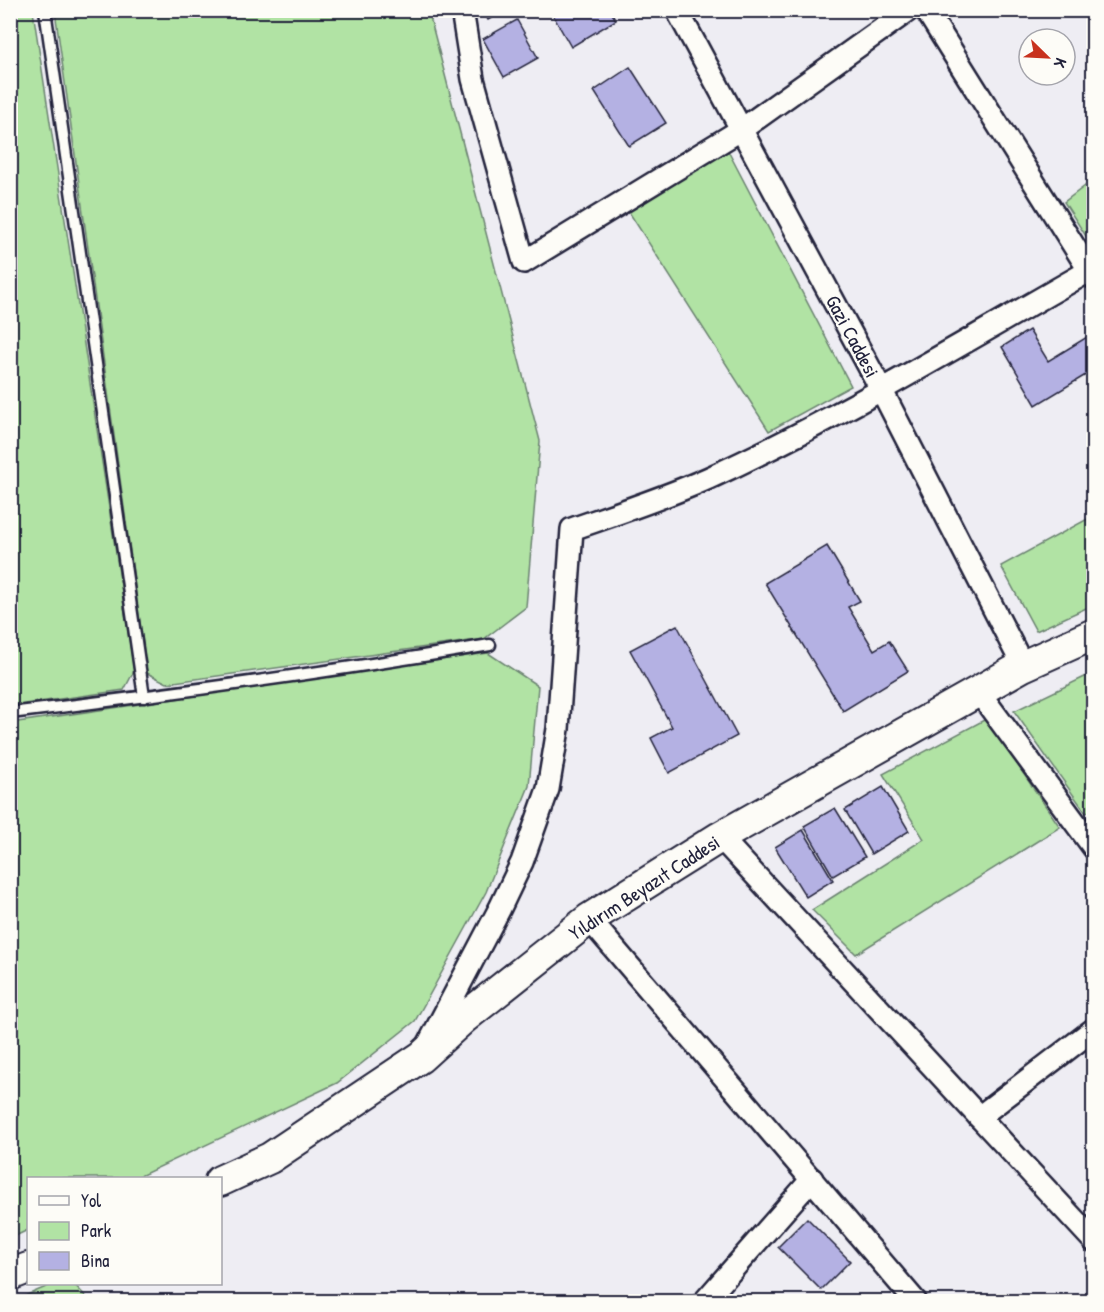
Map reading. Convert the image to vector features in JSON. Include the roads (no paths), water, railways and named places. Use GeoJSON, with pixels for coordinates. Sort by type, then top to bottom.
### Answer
{"type":"FeatureCollection","features":[{"type":"Feature","properties":{"kind":"street"},"geometry":{"type":"LineString","coordinates":[[462,10],[473,79],[524,262],[742,129],[909,10]]}},
{"type":"Feature","properties":{"kind":"street","name":"Gazi Caddesi"},"geometry":{"type":"LineString","coordinates":[[677,10],[881,389],[1023,666]]}},
{"type":"Feature","properties":{"kind":"street"},"geometry":{"type":"LineString","coordinates":[[422,1057],[522,862],[548,789],[558,729],[572,529],[648,503],[707,479],[767,450],[1091,274],[926,10]]}},
{"type":"Feature","properties":{"kind":"street","name":"Yıldırım Beyazıt Caddesi"},"geometry":{"type":"LineString","coordinates":[[222,1180],[270,1158],[422,1057],[464,1018],[589,918],[720,837],[978,691],[1023,666],[1094,634]]}},
{"type":"Feature","properties":{"kind":"street"},"geometry":{"type":"LineString","coordinates":[[978,691],[1094,848]]}},
{"type":"Feature","properties":{"kind":"street"},"geometry":{"type":"LineString","coordinates":[[720,837],[1094,1241]]}},
{"type":"Feature","properties":{"kind":"street"},"geometry":{"type":"LineString","coordinates":[[589,918],[916,1302]]}},
{"type":"Feature","properties":{"kind":"street"},"geometry":{"type":"LineString","coordinates":[[979,1117],[1091,1035]]}},
{"type":"Feature","properties":{"kind":"street"},"geometry":{"type":"LineString","coordinates":[[704,1302],[812,1179]]}},
{"type":"Feature","properties":{"kind":"street"},"geometry":{"type":"LineString","coordinates":[[10,1275],[27,1268]]}},
{"type":"Feature","properties":{"kind":"lane"},"geometry":{"type":"LineString","coordinates":[[45,10],[144,698]]}},
{"type":"Feature","properties":{"kind":"lane"},"geometry":{"type":"LineString","coordinates":[[10,713],[144,698],[314,674],[490,645]]}}]}
